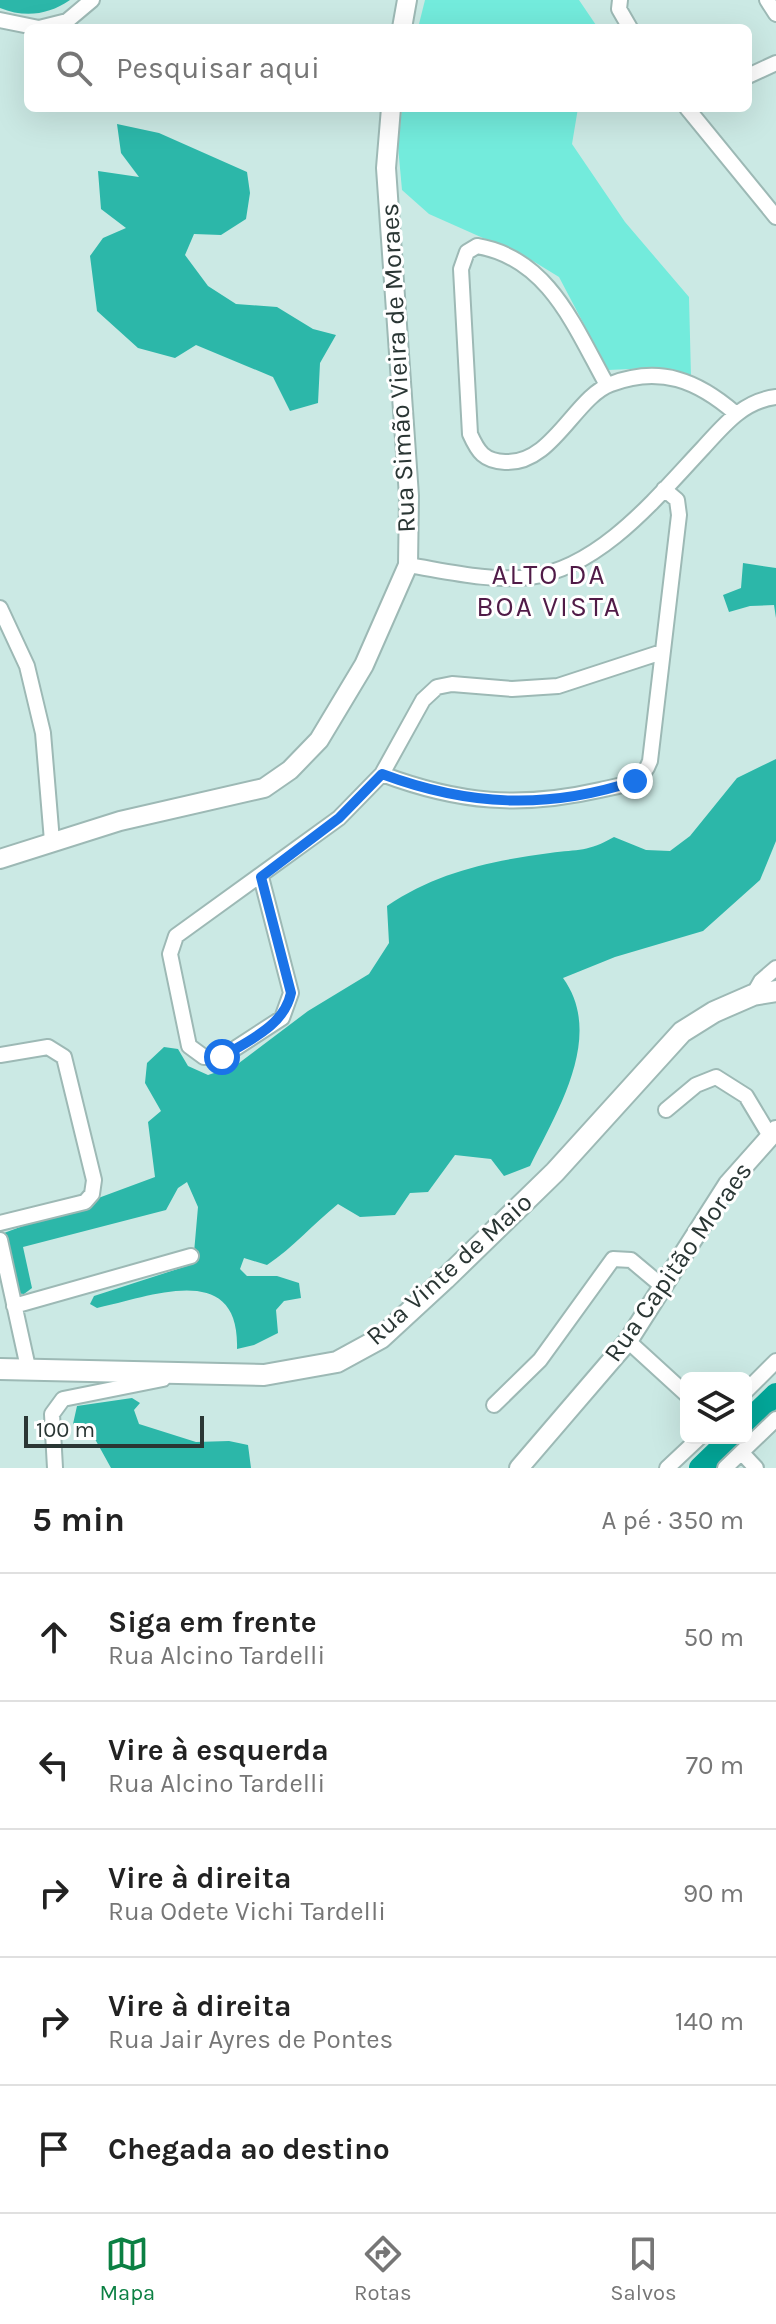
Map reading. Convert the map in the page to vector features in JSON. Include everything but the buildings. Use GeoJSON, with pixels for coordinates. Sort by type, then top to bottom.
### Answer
{"type":"FeatureCollection","features":[{"type":"Feature","properties":{"kind":"main road","name":"Rua Vinte de Maio"},"geometry":{"type":"LineString","coordinates":[[0,1369],[264,1375],[303,1371],[337,1362],[381,1338],[555,1172],[682,1032],[714,1012],[753,995],[776,991]]}},
{"type":"Feature","properties":{"kind":"street"},"geometry":{"type":"LineString","coordinates":[[55,24],[67,21],[92,0]]}},
{"type":"Feature","properties":{"kind":"street"},"geometry":{"type":"LineString","coordinates":[[403,24],[407,0]]}},
{"type":"Feature","properties":{"kind":"street"},"geometry":{"type":"LineString","coordinates":[[620,0],[619,9],[628,24]]}},
{"type":"Feature","properties":{"kind":"street"},"geometry":{"type":"LineString","coordinates":[[767,0],[776,14]]}},
{"type":"Feature","properties":{"kind":"street"},"geometry":{"type":"LineString","coordinates":[[0,20],[24,25]]}},
{"type":"Feature","properties":{"kind":"street"},"geometry":{"type":"LineString","coordinates":[[752,74],[776,63]]}},
{"type":"Feature","properties":{"kind":"street","name":"Rua Simão Vieira de Moraes"},"geometry":{"type":"LineString","coordinates":[[0,859],[120,821],[264,788],[290,770],[319,740],[364,665],[408,565],[409,496],[386,168],[391,112]]}},
{"type":"Feature","properties":{"kind":"street"},"geometry":{"type":"LineString","coordinates":[[690,112],[776,217]]}},
{"type":"Feature","properties":{"kind":"street"},"geometry":{"type":"LineString","coordinates":[[607,385],[558,296],[543,279],[520,262],[486,247],[477,246],[467,252],[461,269],[470,434],[477,452],[492,462],[515,463],[537,453],[607,385],[634,378],[692,382],[710,391],[735,413]]}},
{"type":"Feature","properties":{"kind":"street"},"geometry":{"type":"LineString","coordinates":[[408,565],[467,574],[528,577],[561,569],[600,547],[664,489],[735,413],[763,399],[776,397]]}},
{"type":"Feature","properties":{"kind":"street"},"geometry":{"type":"LineString","coordinates":[[382,774],[444,793],[499,803],[555,800],[635,781],[650,761],[679,515],[677,500],[664,489]]}},
{"type":"Feature","properties":{"kind":"street"},"geometry":{"type":"LineString","coordinates":[[0,608],[27,666],[43,733],[52,841]]}},
{"type":"Feature","properties":{"kind":"street"},"geometry":{"type":"LineString","coordinates":[[261,877],[291,993],[288,1006],[282,1018],[222,1057],[204,1057],[189,1046],[170,954],[176,936],[339,818],[382,774],[423,700],[437,687],[452,684],[512,689],[558,686],[662,652]]}},
{"type":"Feature","properties":{"kind":"street"},"geometry":{"type":"LineString","coordinates":[[753,995],[761,981],[776,968]]}},
{"type":"Feature","properties":{"kind":"street"},"geometry":{"type":"LineString","coordinates":[[0,1055],[48,1047],[58,1050],[64,1057],[94,1180],[92,1194],[85,1202],[0,1223]]}},
{"type":"Feature","properties":{"kind":"street"},"geometry":{"type":"LineString","coordinates":[[666,1110],[696,1085],[716,1077],[746,1096],[773,1133]]}},
{"type":"Feature","properties":{"kind":"street","name":"Rua Capitão Moraes"},"geometry":{"type":"LineString","coordinates":[[519,1468],[628,1341],[728,1184],[773,1133]]}},
{"type":"Feature","properties":{"kind":"street"},"geometry":{"type":"LineString","coordinates":[[0,1240],[29,1372]]}},
{"type":"Feature","properties":{"kind":"street"},"geometry":{"type":"LineString","coordinates":[[14,1306],[191,1256]]}},
{"type":"Feature","properties":{"kind":"street"},"geometry":{"type":"LineString","coordinates":[[494,1405],[540,1360],[613,1259],[631,1260],[662,1286]]}},
{"type":"Feature","properties":{"kind":"street"},"geometry":{"type":"LineString","coordinates":[[628,1341],[680,1389]]}},
{"type":"Feature","properties":{"kind":"street"},"geometry":{"type":"LineString","coordinates":[[752,1385],[776,1361]]}},
{"type":"Feature","properties":{"kind":"street"},"geometry":{"type":"LineString","coordinates":[[55,1468],[52,1414],[63,1399],[191,1374]]}},
{"type":"Feature","properties":{"kind":"street"},"geometry":{"type":"LineString","coordinates":[[725,1468],[776,1419]]}},
{"type":"Feature","properties":{"kind":"street"},"geometry":{"type":"LineString","coordinates":[[667,1468],[693,1444]]}},
{"type":"Feature","properties":{"kind":"street"},"geometry":{"type":"LineString","coordinates":[[742,1453],[756,1468]]}},
{"type":"Feature","properties":{"kind":"green space"},"geometry":{"type":"Polygon","coordinates":[[[0,0],[70,0],[45,12],[27,14],[0,8],[0,0]]]}},
{"type":"Feature","properties":{"kind":"green space"},"geometry":{"type":"Polygon","coordinates":[[[425,0],[579,0],[595,24],[419,24],[425,0]]]}},
{"type":"Feature","properties":{"kind":"green space"},"geometry":{"type":"Polygon","coordinates":[[[402,112],[577,112],[572,144],[625,222],[689,297],[691,377],[652,368],[608,370],[559,277],[528,258],[429,214],[402,190],[398,146],[402,112]]]}},
{"type":"Feature","properties":{"kind":"green space"},"geometry":{"type":"Polygon","coordinates":[[[117,124],[159,133],[247,172],[250,193],[246,219],[221,235],[194,234],[185,255],[208,286],[236,304],[277,307],[313,329],[336,335],[320,363],[318,403],[290,411],[273,377],[196,345],[175,358],[138,348],[97,311],[90,256],[103,238],[126,228],[101,209],[98,171],[139,177],[121,153],[117,124]]]}},
{"type":"Feature","properties":{"kind":"green space"},"geometry":{"type":"Polygon","coordinates":[[[743,563],[776,568],[776,618],[774,605],[750,606],[729,612],[723,595],[741,588],[743,563]]]}},
{"type":"Feature","properties":{"kind":"green space"},"geometry":{"type":"Polygon","coordinates":[[[776,759],[776,841],[760,880],[703,931],[615,957],[563,978],[575,1000],[579,1024],[578,1048],[563,1098],[530,1166],[504,1176],[491,1159],[455,1155],[428,1192],[410,1193],[395,1215],[360,1217],[338,1204],[267,1265],[244,1258],[240,1269],[247,1276],[277,1276],[299,1283],[301,1298],[284,1301],[276,1310],[278,1333],[254,1345],[237,1349],[234,1321],[224,1303],[208,1294],[165,1292],[97,1308],[90,1304],[94,1296],[193,1264],[198,1207],[187,1182],[178,1188],[166,1210],[23,1247],[32,1288],[24,1294],[15,1293],[4,1233],[155,1177],[148,1122],[161,1111],[145,1083],[147,1063],[164,1047],[178,1049],[188,1066],[208,1075],[235,1066],[308,1011],[369,974],[389,943],[387,906],[406,894],[465,870],[507,860],[583,849],[614,837],[646,850],[670,851],[690,836],[737,778],[776,759]]]}},
{"type":"Feature","properties":{"kind":"green space"},"geometry":{"type":"Polygon","coordinates":[[[132,1398],[140,1403],[134,1410],[139,1424],[196,1442],[229,1441],[248,1445],[251,1468],[111,1468],[90,1430],[73,1424],[77,1406],[132,1398]]]}},
{"type":"Feature","properties":{"kind":"waterway"},"geometry":{"type":"LineString","coordinates":[[752,1417],[776,1394]]}},
{"type":"Feature","properties":{"kind":"waterway"},"geometry":{"type":"LineString","coordinates":[[700,1468],[725,1444]]}},
{"type":"Feature","properties":{"kind":"district","name":"ALTO DA BOA VISTA"},"geometry":{"type":"Point","coordinates":[549,590]}},
{"type":"Feature","properties":{"kind":"route"},"geometry":{"type":"LineString","coordinates":[[222,1057],[282,1018],[291,993],[261,877],[339,818],[382,774],[444,793],[499,803],[555,800],[635,781]]}}]}
